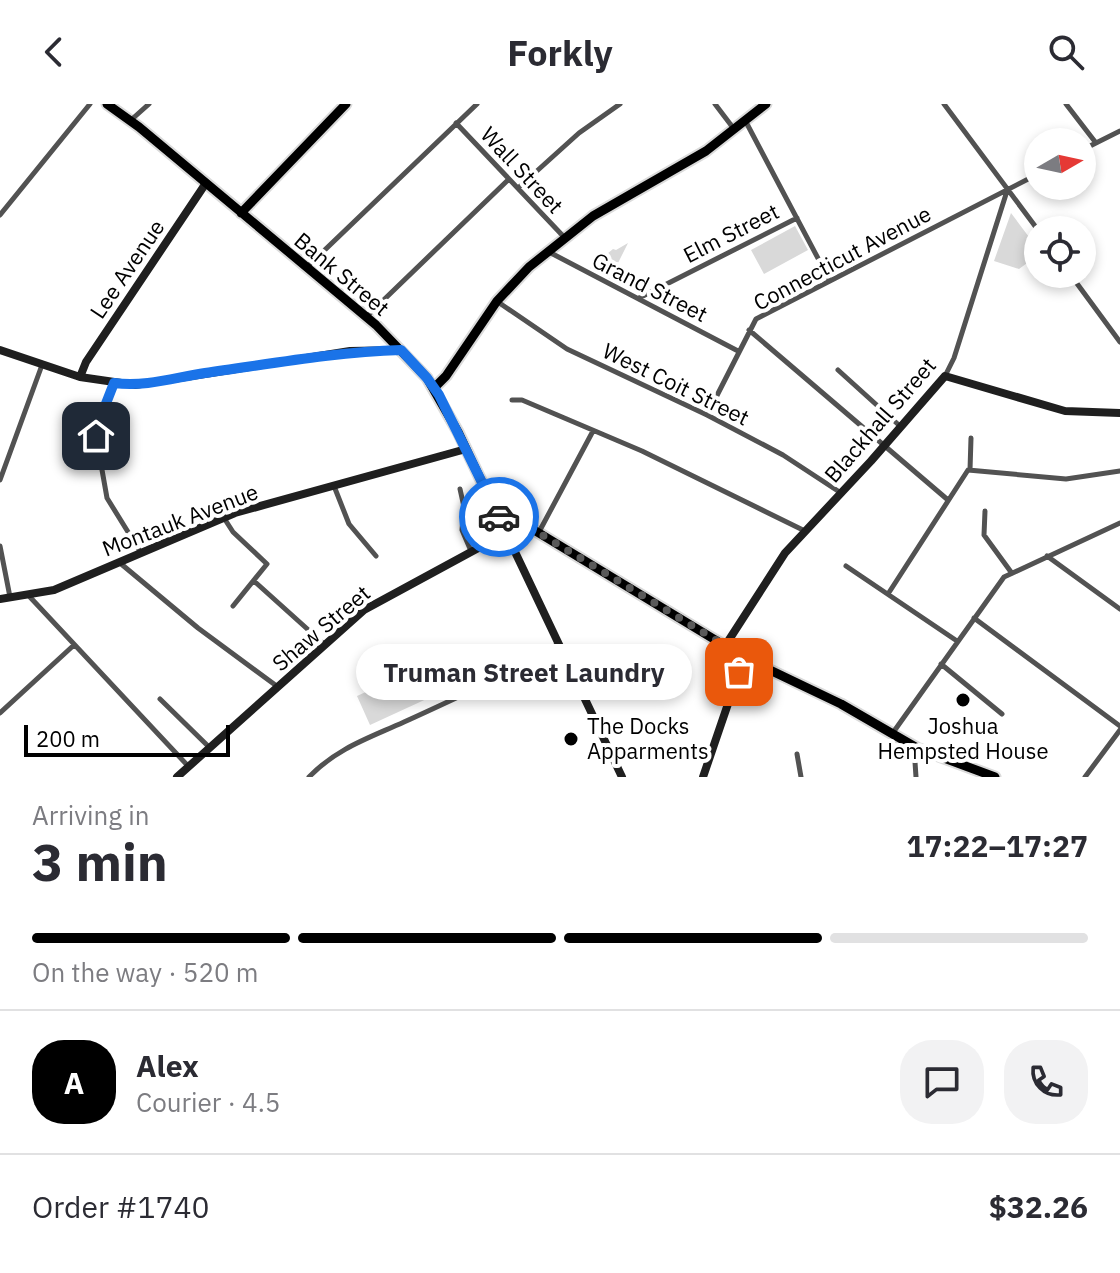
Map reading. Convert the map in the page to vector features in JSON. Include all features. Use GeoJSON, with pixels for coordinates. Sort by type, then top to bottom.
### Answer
{"type":"FeatureCollection","features":[{"type":"Feature","properties":{"kind":"main road","name":"Bank Street"},"geometry":{"type":"LineString","coordinates":[[107,104],[206,183],[401,350],[434,388],[506,533]]}},
{"type":"Feature","properties":{"kind":"main road"},"geometry":{"type":"LineString","coordinates":[[241,213],[346,104]]}},
{"type":"Feature","properties":{"kind":"main road"},"geometry":{"type":"LineString","coordinates":[[434,388],[446,376],[497,301],[529,267],[593,216],[706,151],[766,104]]}},
{"type":"Feature","properties":{"kind":"main road"},"geometry":{"type":"LineString","coordinates":[[506,533],[524,527],[539,533],[744,657],[841,704],[914,747],[995,777]]}},
{"type":"Feature","properties":{"kind":"street"},"geometry":{"type":"LineString","coordinates":[[0,215],[90,104]]}},
{"type":"Feature","properties":{"kind":"street"},"geometry":{"type":"LineString","coordinates":[[131,121],[149,104]]}},
{"type":"Feature","properties":{"kind":"street"},"geometry":{"type":"LineString","coordinates":[[307,268],[477,104]]}},
{"type":"Feature","properties":{"kind":"street"},"geometry":{"type":"LineString","coordinates":[[518,188],[579,133],[620,104]]}},
{"type":"Feature","properties":{"kind":"street"},"geometry":{"type":"LineString","coordinates":[[715,104],[734,130]]}},
{"type":"Feature","properties":{"kind":"street"},"geometry":{"type":"LineString","coordinates":[[944,104],[1028,216]]}},
{"type":"Feature","properties":{"kind":"street"},"geometry":{"type":"LineString","coordinates":[[1066,104],[1084,128]]}},
{"type":"Feature","properties":{"kind":"street"},"geometry":{"type":"LineString","coordinates":[[746,122],[830,281]]}},
{"type":"Feature","properties":{"kind":"street","name":"Wall Street"},"geometry":{"type":"LineString","coordinates":[[456,123],[565,238]]}},
{"type":"Feature","properties":{"kind":"street"},"geometry":{"type":"LineString","coordinates":[[1096,143],[1120,131]]}},
{"type":"Feature","properties":{"kind":"street"},"geometry":{"type":"LineString","coordinates":[[366,317],[509,179]]}},
{"type":"Feature","properties":{"kind":"street","name":"Connecticut Avenue"},"geometry":{"type":"LineString","coordinates":[[707,415],[756,319],[1024,181]]}},
{"type":"Feature","properties":{"kind":"street","name":"Lee Avenue"},"geometry":{"type":"LineString","coordinates":[[80,377],[86,362],[206,183]]}},
{"type":"Feature","properties":{"kind":"street","name":"Blackhall Street"},"geometry":{"type":"LineString","coordinates":[[725,646],[779,561],[945,376],[954,358],[1008,190]]}},
{"type":"Feature","properties":{"kind":"street","name":"Elm Street"},"geometry":{"type":"LineString","coordinates":[[638,299],[797,218]]}},
{"type":"Feature","properties":{"kind":"street","name":"Grand Street"},"geometry":{"type":"LineString","coordinates":[[549,252],[738,351]]}},
{"type":"Feature","properties":{"kind":"street"},"geometry":{"type":"LineString","coordinates":[[1080,288],[1120,342]]}},
{"type":"Feature","properties":{"kind":"street","name":"West Coit Street"},"geometry":{"type":"LineString","coordinates":[[497,301],[567,349],[707,415],[783,455],[841,493]]}},
{"type":"Feature","properties":{"kind":"street"},"geometry":{"type":"LineString","coordinates":[[749,330],[948,500]]}},
{"type":"Feature","properties":{"kind":"street"},"geometry":{"type":"LineString","coordinates":[[0,350],[80,377],[114,383],[153,384],[350,351],[401,350]]}},
{"type":"Feature","properties":{"kind":"street"},"geometry":{"type":"LineString","coordinates":[[0,480],[42,365]]}},
{"type":"Feature","properties":{"kind":"street"},"geometry":{"type":"LineString","coordinates":[[838,370],[901,427]]}},
{"type":"Feature","properties":{"kind":"street"},"geometry":{"type":"LineString","coordinates":[[945,376],[1065,411],[1120,413]]}},
{"type":"Feature","properties":{"kind":"street"},"geometry":{"type":"LineString","coordinates":[[114,383],[95,434],[107,498],[141,553]]}},
{"type":"Feature","properties":{"kind":"street"},"geometry":{"type":"LineString","coordinates":[[512,400],[522,400],[695,476],[805,531]]}},
{"type":"Feature","properties":{"kind":"street"},"geometry":{"type":"LineString","coordinates":[[539,533],[593,431]]}},
{"type":"Feature","properties":{"kind":"street"},"geometry":{"type":"LineString","coordinates":[[970,470],[971,438]]}},
{"type":"Feature","properties":{"kind":"street","name":"Montauk Avenue"},"geometry":{"type":"LineString","coordinates":[[0,599],[54,590],[224,518],[466,449]]}},
{"type":"Feature","properties":{"kind":"street"},"geometry":{"type":"LineString","coordinates":[[888,594],[963,475],[970,470],[1066,479],[1120,471]]}},
{"type":"Feature","properties":{"kind":"street"},"geometry":{"type":"LineString","coordinates":[[334,486],[349,524],[376,556]]}},
{"type":"Feature","properties":{"kind":"street"},"geometry":{"type":"LineString","coordinates":[[460,489],[464,507],[462,530],[471,551]]}},
{"type":"Feature","properties":{"kind":"street"},"geometry":{"type":"LineString","coordinates":[[985,511],[984,535],[1011,572]]}},
{"type":"Feature","properties":{"kind":"street"},"geometry":{"type":"LineString","coordinates":[[224,518],[233,532],[266,563],[266,567],[233,606]]}},
{"type":"Feature","properties":{"kind":"street"},"geometry":{"type":"LineString","coordinates":[[892,734],[1000,581],[1011,572],[1120,523]]}},
{"type":"Feature","properties":{"kind":"street","name":"Shaw Street"},"geometry":{"type":"LineString","coordinates":[[177,777],[324,644],[376,602],[506,533]]}},
{"type":"Feature","properties":{"kind":"street","name":"Bank Street"},"geometry":{"type":"LineString","coordinates":[[506,533],[622,777]]}},
{"type":"Feature","properties":{"kind":"street"},"geometry":{"type":"LineString","coordinates":[[0,546],[10,598]]}},
{"type":"Feature","properties":{"kind":"street"},"geometry":{"type":"LineString","coordinates":[[1047,556],[1120,609]]}},
{"type":"Feature","properties":{"kind":"street"},"geometry":{"type":"LineString","coordinates":[[119,562],[198,628],[278,687]]}},
{"type":"Feature","properties":{"kind":"street"},"geometry":{"type":"LineString","coordinates":[[846,566],[958,641]]}},
{"type":"Feature","properties":{"kind":"street"},"geometry":{"type":"LineString","coordinates":[[254,581],[324,644]]}},
{"type":"Feature","properties":{"kind":"street"},"geometry":{"type":"LineString","coordinates":[[29,596],[189,767]]}},
{"type":"Feature","properties":{"kind":"street"},"geometry":{"type":"LineString","coordinates":[[974,618],[1120,728],[1085,777]]}},
{"type":"Feature","properties":{"kind":"street"},"geometry":{"type":"LineString","coordinates":[[0,713],[74,645]]}},
{"type":"Feature","properties":{"kind":"street"},"geometry":{"type":"LineString","coordinates":[[309,777],[335,754],[359,741],[516,670],[522,661],[561,648]]}},
{"type":"Feature","properties":{"kind":"street"},"geometry":{"type":"LineString","coordinates":[[703,777],[744,657]]}},
{"type":"Feature","properties":{"kind":"street"},"geometry":{"type":"LineString","coordinates":[[941,664],[1002,714]]}},
{"type":"Feature","properties":{"kind":"street"},"geometry":{"type":"LineString","coordinates":[[160,699],[210,748]]}},
{"type":"Feature","properties":{"kind":"street"},"geometry":{"type":"LineString","coordinates":[[914,747],[916,777]]}},
{"type":"Feature","properties":{"kind":"street"},"geometry":{"type":"LineString","coordinates":[[797,754],[801,777]]}},
{"type":"Feature","properties":{"kind":"shaded area"},"geometry":{"type":"Polygon","coordinates":[[[1011,213],[1024,230],[1024,265],[1019,269],[994,261],[1011,213]]]}},
{"type":"Feature","properties":{"kind":"shaded area"},"geometry":{"type":"Polygon","coordinates":[[[795,226],[808,250],[764,274],[751,250],[795,226]]]}},
{"type":"Feature","properties":{"kind":"shaded area"},"geometry":{"type":"Polygon","coordinates":[[[628,243],[610,279],[590,268],[613,249],[628,243]]]}},
{"type":"Feature","properties":{"kind":"shaded area"},"geometry":{"type":"Polygon","coordinates":[[[420,667],[433,696],[370,725],[357,696],[420,667]]]}},
{"type":"Feature","properties":{"kind":"way so far"},"geometry":{"type":"LineString","coordinates":[[499,517],[506,533],[524,527],[534,530],[744,657],[739,672]]}},
{"type":"Feature","properties":{"kind":"place","name":"Truman Street Laundry"},"geometry":{"type":"Point","coordinates":[739,672]}},
{"type":"Feature","properties":{"kind":"place","name":"Joshua Hempsted House"},"geometry":{"type":"Point","coordinates":[963,700]}},
{"type":"Feature","properties":{"kind":"place","name":"The Docks Apparments"},"geometry":{"type":"Point","coordinates":[571,739]}},
{"type":"Feature","properties":{"kind":"route"},"geometry":{"type":"LineString","coordinates":[[96,436],[114,383],[153,384],[350,351],[401,350],[439,395],[499,517]]}}]}
